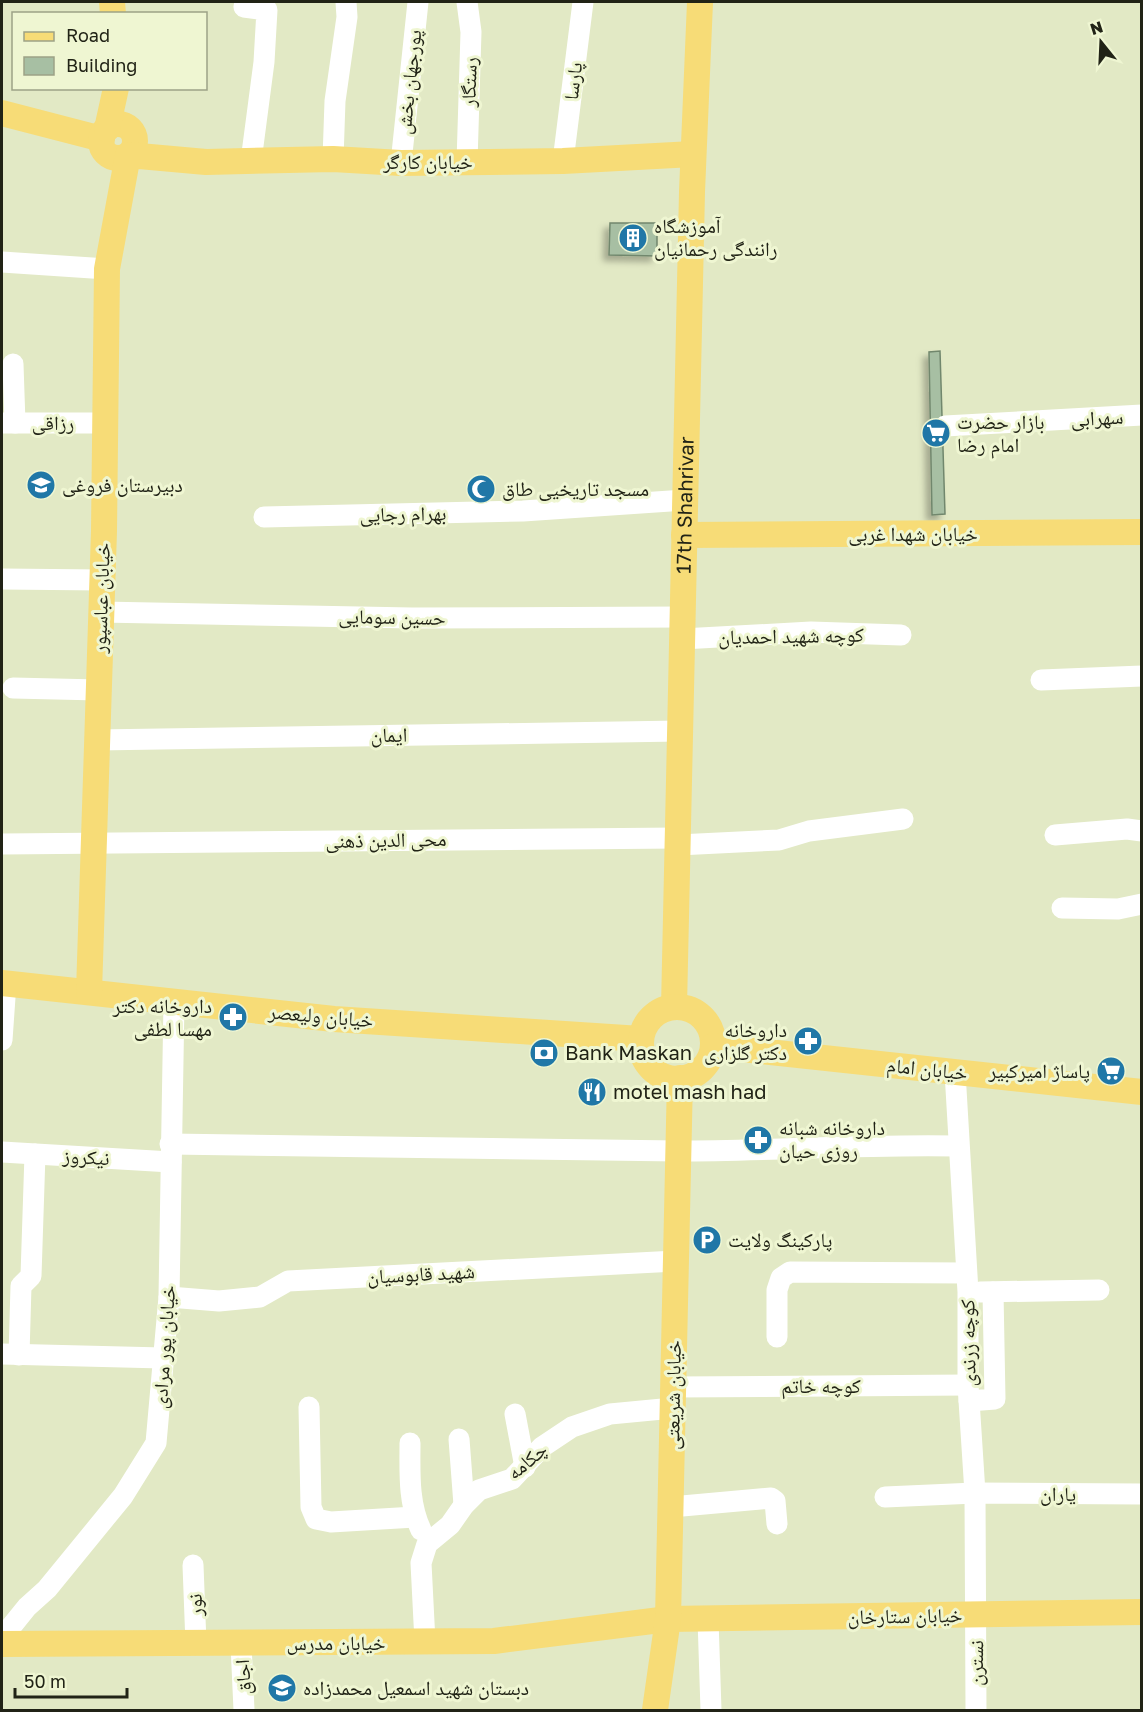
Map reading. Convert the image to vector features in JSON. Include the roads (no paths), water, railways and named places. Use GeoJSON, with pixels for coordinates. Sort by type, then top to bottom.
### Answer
{"type":"FeatureCollection","features":[{"type":"Feature","properties":{"kind":"main road","name":"17th Shahrivar"},"geometry":{"type":"LineString","coordinates":[[674,1007],[693,154],[700,2]]}},
{"type":"Feature","properties":{"kind":"main road","name":"خیابان عباسپور"},"geometry":{"type":"LineString","coordinates":[[89,992],[102,580],[107,269],[117,205],[118,90]]}},
{"type":"Feature","properties":{"kind":"main road"},"geometry":{"type":"LineString","coordinates":[[2,113],[117,139]]}},
{"type":"Feature","properties":{"kind":"main road","name":"خیابان کارگر"},"geometry":{"type":"LineString","coordinates":[[117,139],[164,157],[206,162],[333,159],[401,163],[562,161],[693,154]]}},
{"type":"Feature","properties":{"kind":"main road","name":"خیابان شهدا غربی"},"geometry":{"type":"LineString","coordinates":[[684,535],[1142,532]]}},
{"type":"Feature","properties":{"kind":"main road","name":"خیابان ولیعصر"},"geometry":{"type":"LineString","coordinates":[[4,983],[334,1019],[641,1039]]}},
{"type":"Feature","properties":{"kind":"main road"},"geometry":{"type":"LineString","coordinates":[[674,1007],[692,1011],[707,1022],[713,1046],[706,1064],[699,1071],[680,1078],[668,1077],[648,1063],[641,1039],[644,1030],[656,1014],[674,1007]]}},
{"type":"Feature","properties":{"kind":"main road","name":"خیابان امام"},"geometry":{"type":"LineString","coordinates":[[713,1046],[1142,1092]]}},
{"type":"Feature","properties":{"kind":"main road","name":"خیابان شریعتی"},"geometry":{"type":"LineString","coordinates":[[655,1710],[668,1620],[680,1078]]}},
{"type":"Feature","properties":{"kind":"main road","name":"خیابان ستارخان"},"geometry":{"type":"LineString","coordinates":[[668,1620],[1142,1612]]}},
{"type":"Feature","properties":{"kind":"main road","name":"خیابان مدرس"},"geometry":{"type":"LineString","coordinates":[[2,1644],[494,1641],[668,1620]]}},
{"type":"Feature","properties":{"kind":"street"},"geometry":{"type":"LineString","coordinates":[[245,2],[244,7],[267,10],[264,62],[250,161]]}},
{"type":"Feature","properties":{"kind":"street"},"geometry":{"type":"LineString","coordinates":[[333,159],[335,101],[346,2]]}},
{"type":"Feature","properties":{"kind":"street","name":"پورجهان بخش"},"geometry":{"type":"LineString","coordinates":[[401,163],[418,2]]}},
{"type":"Feature","properties":{"kind":"street","name":"رستگار"},"geometry":{"type":"LineString","coordinates":[[467,2],[471,32],[467,162]]}},
{"type":"Feature","properties":{"kind":"street","name":"پارسا"},"geometry":{"type":"LineString","coordinates":[[562,161],[583,2]]}},
{"type":"Feature","properties":{"kind":"street"},"geometry":{"type":"LineString","coordinates":[[2,262],[107,269]]}},
{"type":"Feature","properties":{"kind":"street"},"geometry":{"type":"LineString","coordinates":[[8,423],[13,364]]}},
{"type":"Feature","properties":{"kind":"street","name":"سهرابی"},"geometry":{"type":"LineString","coordinates":[[945,426],[1142,415]]}},
{"type":"Feature","properties":{"kind":"street","name":"رزاقی"},"geometry":{"type":"LineString","coordinates":[[8,423],[105,423]]}},
{"type":"Feature","properties":{"kind":"street","name":"بهرام رجایی"},"geometry":{"type":"LineString","coordinates":[[264,517],[523,511],[685,500]]}},
{"type":"Feature","properties":{"kind":"street"},"geometry":{"type":"LineString","coordinates":[[2,579],[102,580]]}},
{"type":"Feature","properties":{"kind":"street","name":"حسین سومایی"},"geometry":{"type":"LineString","coordinates":[[101,612],[424,618],[682,628]]}},
{"type":"Feature","properties":{"kind":"street","name":"کوچه شهید احمدیان"},"geometry":{"type":"LineString","coordinates":[[682,628],[901,635]]}},
{"type":"Feature","properties":{"kind":"street"},"geometry":{"type":"LineString","coordinates":[[1041,680],[1142,676]]}},
{"type":"Feature","properties":{"kind":"street"},"geometry":{"type":"LineString","coordinates":[[13,688],[99,690]]}},
{"type":"Feature","properties":{"kind":"street","name":"ایمان"},"geometry":{"type":"LineString","coordinates":[[97,740],[680,731]]}},
{"type":"Feature","properties":{"kind":"street","name":"محی الدین ذهنی"},"geometry":{"type":"LineString","coordinates":[[2,844],[780,840],[809,831],[903,819]]}},
{"type":"Feature","properties":{"kind":"street"},"geometry":{"type":"LineString","coordinates":[[1055,835],[1127,829],[1142,831]]}},
{"type":"Feature","properties":{"kind":"street"},"geometry":{"type":"LineString","coordinates":[[1062,908],[1118,909],[1142,904]]}},
{"type":"Feature","properties":{"kind":"street"},"geometry":{"type":"LineString","coordinates":[[2,1040],[4,983]]}},
{"type":"Feature","properties":{"kind":"street","name":"خیابان پور مرادی"},"geometry":{"type":"LineString","coordinates":[[2,1638],[27,1607],[47,1589],[123,1496],[156,1443],[169,1297],[174,1001]]}},
{"type":"Feature","properties":{"kind":"street","name":"کوچه زرندی"},"geometry":{"type":"LineString","coordinates":[[954,1072],[967,1283],[977,1615]]}},
{"type":"Feature","properties":{"kind":"street","name":"نیکروز"},"geometry":{"type":"LineString","coordinates":[[2,1152],[35,1154],[757,1151],[862,1144],[957,1146]]}},
{"type":"Feature","properties":{"kind":"street"},"geometry":{"type":"LineString","coordinates":[[35,1154],[34,1249],[31,1276],[21,1286],[10,1355],[163,1358]]}},
{"type":"Feature","properties":{"kind":"street","name":"شهید قابوسیان"},"geometry":{"type":"LineString","coordinates":[[169,1297],[219,1301],[260,1297],[288,1281],[676,1261]]}},
{"type":"Feature","properties":{"kind":"street"},"geometry":{"type":"LineString","coordinates":[[777,1336],[777,1290],[781,1278],[790,1272],[967,1283],[993,1292],[1099,1290]]}},
{"type":"Feature","properties":{"kind":"street","name":"کوچه خاتم"},"geometry":{"type":"LineString","coordinates":[[673,1398],[969,1393],[995,1399],[993,1292]]}},
{"type":"Feature","properties":{"kind":"street","name":"چکامه"},"geometry":{"type":"LineString","coordinates":[[427,1544],[450,1525],[464,1505],[479,1490],[512,1479],[542,1447],[572,1427],[610,1414],[673,1398]]}},
{"type":"Feature","properties":{"kind":"street"},"geometry":{"type":"LineString","coordinates":[[309,1407],[311,1507],[316,1519],[331,1522],[415,1517]]}},
{"type":"Feature","properties":{"kind":"street"},"geometry":{"type":"LineString","coordinates":[[515,1414],[525,1467]]}},
{"type":"Feature","properties":{"kind":"street"},"geometry":{"type":"LineString","coordinates":[[459,1439],[464,1505]]}},
{"type":"Feature","properties":{"kind":"street"},"geometry":{"type":"LineString","coordinates":[[410,1443],[410,1485],[415,1517],[427,1544],[421,1563],[425,1642]]}},
{"type":"Feature","properties":{"kind":"street","name":"یاران"},"geometry":{"type":"LineString","coordinates":[[885,1497],[975,1493],[1142,1494]]}},
{"type":"Feature","properties":{"kind":"street"},"geometry":{"type":"LineString","coordinates":[[671,1507],[771,1498],[776,1501],[777,1524]]}},
{"type":"Feature","properties":{"kind":"street","name":"نور"},"geometry":{"type":"LineString","coordinates":[[193,1565],[196,1644]]}},
{"type":"Feature","properties":{"kind":"street","name":"نسترن"},"geometry":{"type":"LineString","coordinates":[[976,1710],[977,1615]]}},
{"type":"Feature","properties":{"kind":"street"},"geometry":{"type":"LineString","coordinates":[[708,1619],[711,1710]]}},
{"type":"Feature","properties":{"kind":"street","name":"اجاق"},"geometry":{"type":"LineString","coordinates":[[242,1644],[244,1710]]}},
{"type":"Feature","properties":{"kind":"place","name":"آموزشگاه رانندگی رحمانیان"},"geometry":{"type":"Point","coordinates":[633,238]}},
{"type":"Feature","properties":{"kind":"place","name":"بازار حضرت امام رضا"},"geometry":{"type":"Point","coordinates":[936,433]}},
{"type":"Feature","properties":{"kind":"place","name":"دبیرستان فروغی"},"geometry":{"type":"Point","coordinates":[41,485]}},
{"type":"Feature","properties":{"kind":"place","name":"مسجد تاریخیی طاق"},"geometry":{"type":"Point","coordinates":[481,489]}},
{"type":"Feature","properties":{"kind":"place","name":"داروخانه دکتر مهسا لطفی"},"geometry":{"type":"Point","coordinates":[233,1017]}},
{"type":"Feature","properties":{"kind":"place","name":"داروخانه دکتر گلزاری"},"geometry":{"type":"Point","coordinates":[808,1041]}},
{"type":"Feature","properties":{"kind":"place","name":"Bank Maskan"},"geometry":{"type":"Point","coordinates":[544,1053]}},
{"type":"Feature","properties":{"kind":"place","name":"پاساژ امیرکبیر"},"geometry":{"type":"Point","coordinates":[1111,1071]}},
{"type":"Feature","properties":{"kind":"place","name":"motel mash had"},"geometry":{"type":"Point","coordinates":[592,1092]}},
{"type":"Feature","properties":{"kind":"place","name":"داروخانه شبانه روزی حیان"},"geometry":{"type":"Point","coordinates":[758,1140]}},
{"type":"Feature","properties":{"kind":"place","name":"پارکینگ ولایت"},"geometry":{"type":"Point","coordinates":[707,1240]}},
{"type":"Feature","properties":{"kind":"place","name":"دبستان شهید اسمعیل محمدزاده"},"geometry":{"type":"Point","coordinates":[282,1688]}}]}
